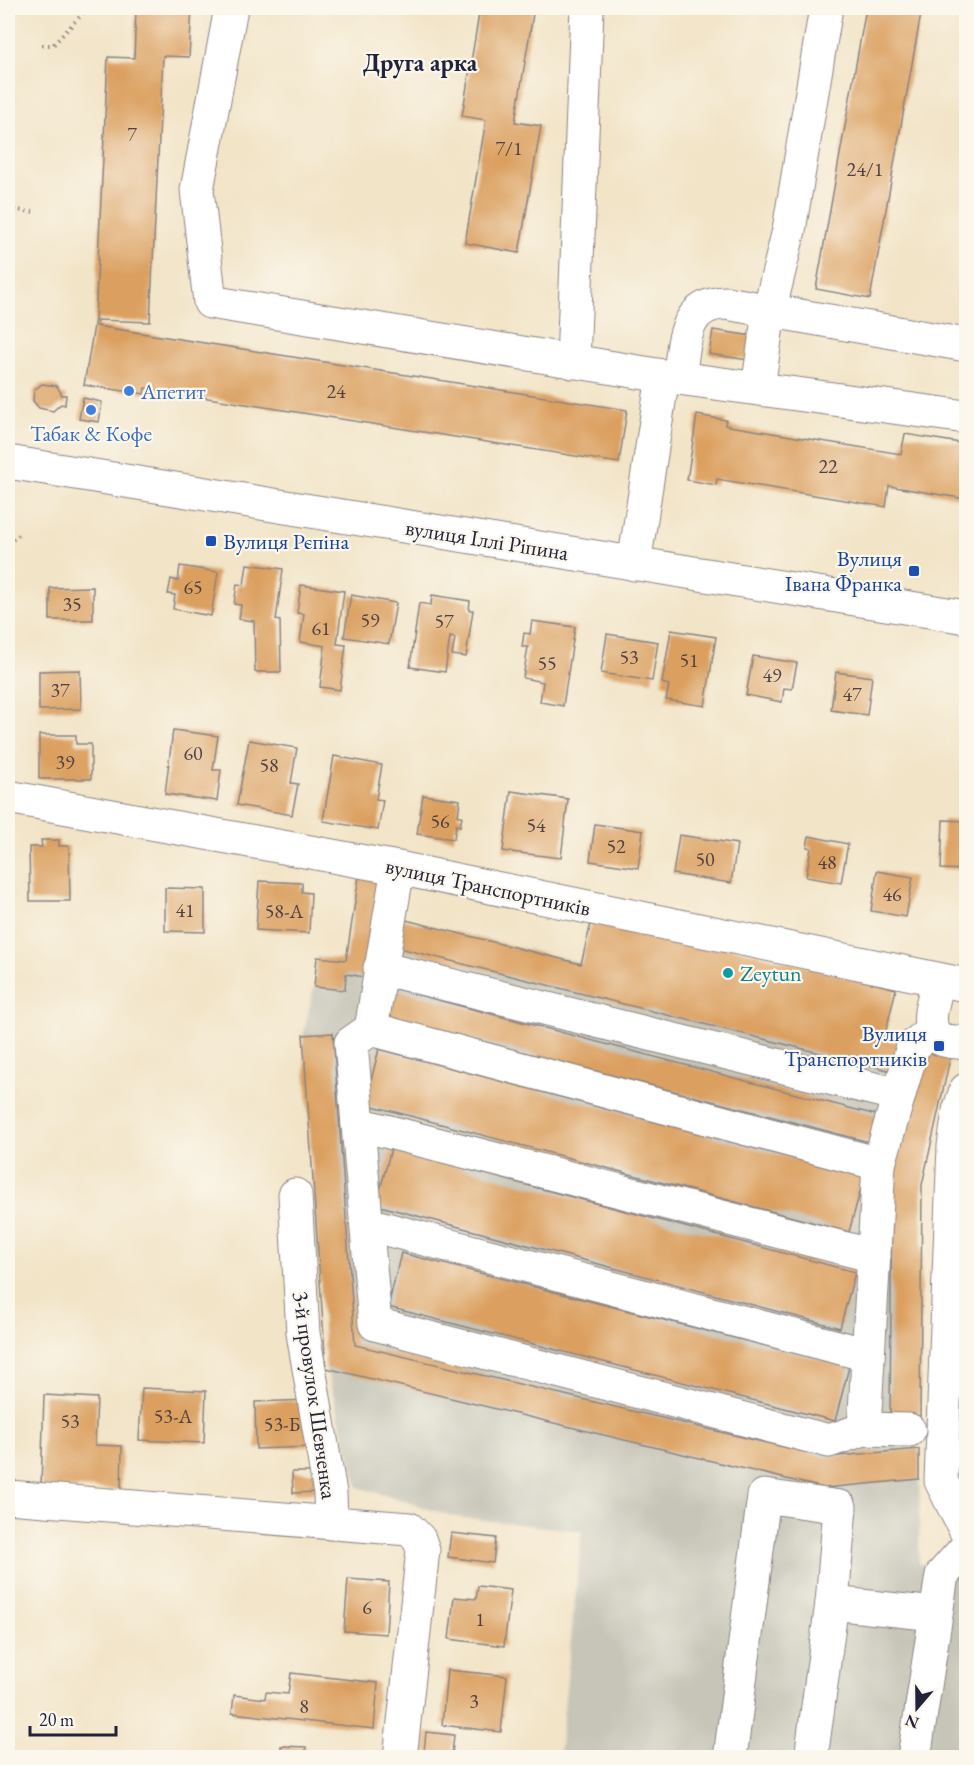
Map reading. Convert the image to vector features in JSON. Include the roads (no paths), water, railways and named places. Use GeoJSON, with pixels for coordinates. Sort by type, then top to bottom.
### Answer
{"type":"FeatureCollection","features":[{"type":"Feature","properties":{"kind":"street"},"geometry":{"type":"LineString","coordinates":[[231,8],[197,190],[210,302],[573,362],[966,417]]}},
{"type":"Feature","properties":{"kind":"street"},"geometry":{"type":"LineString","coordinates":[[573,362],[587,8]]}},
{"type":"Feature","properties":{"kind":"street"},"geometry":{"type":"LineString","coordinates":[[758,388],[769,312],[789,230],[826,8]]}},
{"type":"Feature","properties":{"kind":"street"},"geometry":{"type":"LineString","coordinates":[[634,564],[671,376],[688,327],[695,315],[708,304],[726,303],[966,345]]}},
{"type":"Feature","properties":{"kind":"street","name":"вулиця Іллі Ріпина"},"geometry":{"type":"LineString","coordinates":[[8,462],[966,617]]}},
{"type":"Feature","properties":{"kind":"street"},"geometry":{"type":"LineString","coordinates":[[8,481],[48,474],[81,474]]}},
{"type":"Feature","properties":{"kind":"street","name":"вулиця Транспортників"},"geometry":{"type":"LineString","coordinates":[[8,797],[398,868],[952,983]]}},
{"type":"Feature","properties":{"kind":"street"},"geometry":{"type":"LineString","coordinates":[[398,868],[371,1029],[351,1043],[375,1324],[829,1441],[864,1429],[909,1430]]}},
{"type":"Feature","properties":{"kind":"street"},"geometry":{"type":"LineString","coordinates":[[380,968],[899,1095]]}},
{"type":"Feature","properties":{"kind":"street"},"geometry":{"type":"LineString","coordinates":[[952,983],[930,1020],[932,1031],[939,1038],[966,1044]]}},
{"type":"Feature","properties":{"kind":"street"},"geometry":{"type":"LineString","coordinates":[[371,1029],[879,1164]]}},
{"type":"Feature","properties":{"kind":"street"},"geometry":{"type":"LineString","coordinates":[[864,1429],[879,1164],[913,1046],[932,1031]]}},
{"type":"Feature","properties":{"kind":"street"},"geometry":{"type":"LineString","coordinates":[[966,1090],[959,1111],[954,1146],[941,1481],[966,1531]]}},
{"type":"Feature","properties":{"kind":"street"},"geometry":{"type":"LineString","coordinates":[[358,1124],[874,1256]]}},
{"type":"Feature","properties":{"kind":"street","name":"3-й провулок Шевченка"},"geometry":{"type":"LineString","coordinates":[[295,1195],[303,1333],[330,1493],[331,1523]]}},
{"type":"Feature","properties":{"kind":"street"},"geometry":{"type":"LineString","coordinates":[[367,1224],[868,1355]]}},
{"type":"Feature","properties":{"kind":"street","name":"3-й провулок Шевченка"},"geometry":{"type":"LineString","coordinates":[[8,1497],[410,1529],[419,1539],[423,1550],[400,1758]]}},
{"type":"Feature","properties":{"kind":"street"},"geometry":{"type":"LineString","coordinates":[[730,1758],[764,1497],[840,1507],[832,1603],[811,1758]]}},
{"type":"Feature","properties":{"kind":"street"},"geometry":{"type":"LineString","coordinates":[[914,1758],[942,1575],[966,1548]]}},
{"type":"Feature","properties":{"kind":"street"},"geometry":{"type":"LineString","coordinates":[[832,1603],[935,1614]]}},
{"type":"Feature","properties":{"kind":"place","name":"Апетит"},"geometry":{"type":"Point","coordinates":[129,391]}},
{"type":"Feature","properties":{"kind":"place","name":"Табак & Кофе"},"geometry":{"type":"Point","coordinates":[91,410]}},
{"type":"Feature","properties":{"kind":"place","name":"Вулиця Рєпіна"},"geometry":{"type":"Point","coordinates":[211,541]}},
{"type":"Feature","properties":{"kind":"place","name":"Вулиця Івана Франка"},"geometry":{"type":"Point","coordinates":[914,571]}},
{"type":"Feature","properties":{"kind":"place","name":"Zeytun"},"geometry":{"type":"Point","coordinates":[728,973]}},
{"type":"Feature","properties":{"kind":"place","name":"Вулиця Транспортників"},"geometry":{"type":"Point","coordinates":[939,1046]}},
{"type":"Feature","properties":{"kind":"district","name":"Друга арка"},"geometry":{"type":"Point","coordinates":[420,62]}}]}
